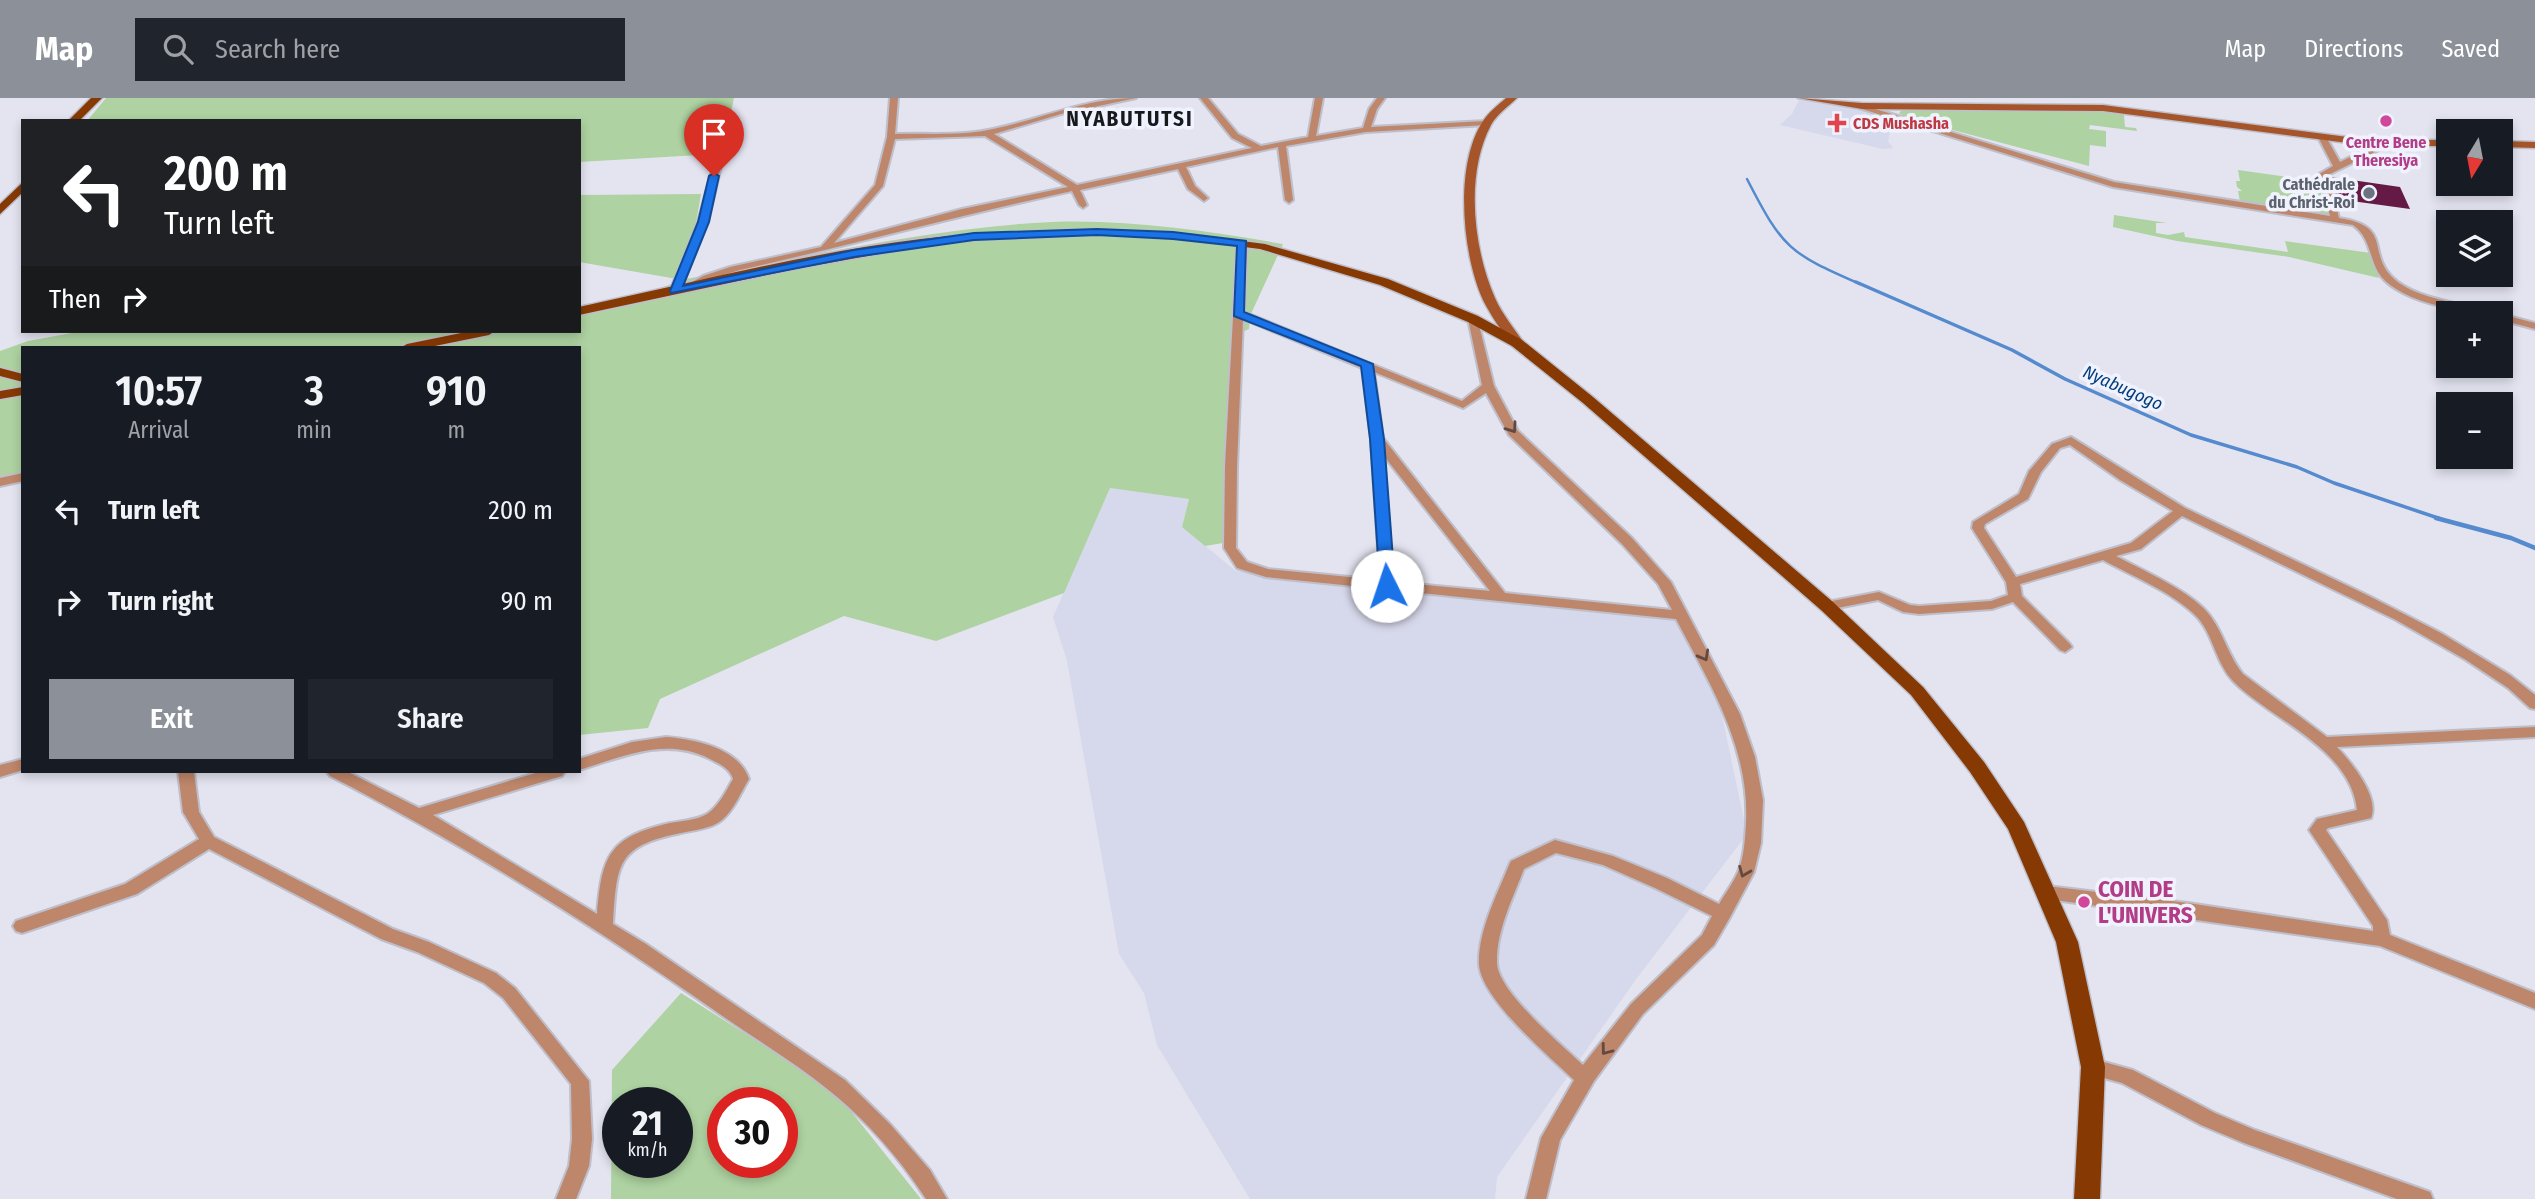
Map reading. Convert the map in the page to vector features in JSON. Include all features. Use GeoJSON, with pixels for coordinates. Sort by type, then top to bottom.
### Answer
{"type":"FeatureCollection","features":[{"type":"Feature","properties":{"kind":"main road"},"geometry":{"type":"LineString","coordinates":[[76,119],[97,98]]}},
{"type":"Feature","properties":{"kind":"main road"},"geometry":{"type":"LineString","coordinates":[[0,211],[21,186]]}},
{"type":"Feature","properties":{"kind":"main road"},"geometry":{"type":"LineString","coordinates":[[581,311],[854,254],[974,237],[1097,232],[1173,235],[1242,243],[1284,252],[1384,282],[1474,319],[1517,343],[1620,427],[1827,606],[1916,691],[1978,767],[2017,827],[2067,942],[2093,1067],[2087,1199]]}},
{"type":"Feature","properties":{"kind":"main road"},"geometry":{"type":"LineString","coordinates":[[417,346],[479,333]]}},
{"type":"Feature","properties":{"kind":"main road"},"geometry":{"type":"LineString","coordinates":[[0,387],[12,376]]}},
{"type":"Feature","properties":{"kind":"main road"},"geometry":{"type":"LineString","coordinates":[[0,395],[21,391]]}},
{"type":"Feature","properties":{"kind":"street"},"geometry":{"type":"LineString","coordinates":[[824,248],[880,186],[891,137],[894,98]]}},
{"type":"Feature","properties":{"kind":"street"},"geometry":{"type":"LineString","coordinates":[[891,137],[987,133],[1060,112],[1132,98]]}},
{"type":"Feature","properties":{"kind":"street"},"geometry":{"type":"LineString","coordinates":[[1204,98],[1235,136],[1260,149]]}},
{"type":"Feature","properties":{"kind":"street"},"geometry":{"type":"LineString","coordinates":[[1312,138],[1319,98]]}},
{"type":"Feature","properties":{"kind":"street"},"geometry":{"type":"LineString","coordinates":[[1366,130],[1373,110],[1381,98]]}},
{"type":"Feature","properties":{"kind":"street"},"geometry":{"type":"LineString","coordinates":[[1512,98],[1486,123],[1476,148],[1471,185],[1471,222],[1489,298],[1517,343]]}},
{"type":"Feature","properties":{"kind":"street"},"geometry":{"type":"LineString","coordinates":[[1803,98],[1862,106],[2103,108],[2386,144],[2436,143]]}},
{"type":"Feature","properties":{"kind":"street"},"geometry":{"type":"LineString","coordinates":[[1872,98],[1883,106]]}},
{"type":"Feature","properties":{"kind":"street"},"geometry":{"type":"LineString","coordinates":[[1862,106],[2113,184],[2357,223],[2366,229],[2382,271],[2397,285],[2448,301]]}},
{"type":"Feature","properties":{"kind":"street"},"geometry":{"type":"LineString","coordinates":[[682,289],[733,269],[962,212],[1282,144],[1366,130],[1486,123]]}},
{"type":"Feature","properties":{"kind":"street"},"geometry":{"type":"LineString","coordinates":[[987,133],[1074,187],[1083,205]]}},
{"type":"Feature","properties":{"kind":"street"},"geometry":{"type":"LineString","coordinates":[[2322,137],[2339,168]]}},
{"type":"Feature","properties":{"kind":"street"},"geometry":{"type":"LineString","coordinates":[[1282,144],[1289,200]]}},
{"type":"Feature","properties":{"kind":"street"},"geometry":{"type":"LineString","coordinates":[[2335,218],[2323,175],[2386,144]]}},
{"type":"Feature","properties":{"kind":"street"},"geometry":{"type":"LineString","coordinates":[[2513,144],[2535,145]]}},
{"type":"Feature","properties":{"kind":"street"},"geometry":{"type":"LineString","coordinates":[[682,289],[703,222],[720,153]]}},
{"type":"Feature","properties":{"kind":"street"},"geometry":{"type":"LineString","coordinates":[[1182,167],[1191,187],[1204,198]]}},
{"type":"Feature","properties":{"kind":"street"},"geometry":{"type":"LineString","coordinates":[[1242,243],[1231,466],[1230,548],[1234,557],[1253,570],[1266,573],[1681,615]]}},
{"type":"Feature","properties":{"kind":"street"},"geometry":{"type":"LineString","coordinates":[[1238,313],[1464,405],[1488,386]]}},
{"type":"Feature","properties":{"kind":"street"},"geometry":{"type":"LineString","coordinates":[[1474,319],[1488,386],[1513,433],[1627,541],[1664,582],[1733,714],[1747,757],[1755,800],[1753,843],[1746,872],[1723,914],[1708,940],[1637,1009],[1585,1079],[1551,1138],[1535,1199]]}},
{"type":"Feature","properties":{"kind":"street"},"geometry":{"type":"LineString","coordinates":[[2513,320],[2535,326]]}},
{"type":"Feature","properties":{"kind":"street"},"geometry":{"type":"LineString","coordinates":[[1367,364],[1377,439],[1387,586]]}},
{"type":"Feature","properties":{"kind":"street"},"geometry":{"type":"LineString","coordinates":[[1377,439],[1501,597]]}},
{"type":"Feature","properties":{"kind":"street"},"geometry":{"type":"LineString","coordinates":[[2065,647],[2015,597],[2013,582],[1978,528],[1979,522],[2024,496],[2035,471],[2056,446],[2066,441],[2078,443],[2124,477],[2181,511],[2380,607],[2449,644],[2496,673],[2535,704]]}},
{"type":"Feature","properties":{"kind":"street"},"geometry":{"type":"LineString","coordinates":[[0,482],[21,477]]}},
{"type":"Feature","properties":{"kind":"street"},"geometry":{"type":"LineString","coordinates":[[2013,582],[2136,546],[2181,511]]}},
{"type":"Feature","properties":{"kind":"street"},"geometry":{"type":"LineString","coordinates":[[2104,555],[2188,603],[2204,617],[2220,652],[2238,677],[2325,742],[2360,789],[2367,805],[2365,814],[2323,823],[2317,830],[2381,925],[2382,939]]}},
{"type":"Feature","properties":{"kind":"street"},"geometry":{"type":"LineString","coordinates":[[1827,606],[1879,596],[1908,609],[1919,610],[1992,605],[2015,597]]}},
{"type":"Feature","properties":{"kind":"street"},"geometry":{"type":"LineString","coordinates":[[2325,742],[2535,732]]}},
{"type":"Feature","properties":{"kind":"street"},"geometry":{"type":"LineString","coordinates":[[581,764],[668,741],[717,755],[738,768],[741,779],[716,816],[696,824],[646,833],[624,848],[608,875],[604,928]]}},
{"type":"Feature","properties":{"kind":"street"},"geometry":{"type":"LineString","coordinates":[[0,771],[21,765]]}},
{"type":"Feature","properties":{"kind":"street"},"geometry":{"type":"LineString","coordinates":[[186,773],[191,813],[208,841],[387,934],[423,947],[490,978],[509,993],[579,1082],[582,1139],[579,1166],[566,1199]]}},
{"type":"Feature","properties":{"kind":"street"},"geometry":{"type":"LineString","coordinates":[[337,773],[418,814],[640,949],[838,1086],[883,1130],[923,1177],[937,1199]]}},
{"type":"Feature","properties":{"kind":"street"},"geometry":{"type":"LineString","coordinates":[[418,814],[554,773]]}},
{"type":"Feature","properties":{"kind":"street"},"geometry":{"type":"LineString","coordinates":[[22,926],[131,889],[208,841]]}},
{"type":"Feature","properties":{"kind":"street"},"geometry":{"type":"LineString","coordinates":[[1585,1079],[1512,1006],[1490,973],[1491,936],[1517,865],[1555,845],[1607,860],[1723,914]]}},
{"type":"Feature","properties":{"kind":"street"},"geometry":{"type":"LineString","coordinates":[[2047,893],[2188,910],[2382,939],[2535,1001]]}},
{"type":"Feature","properties":{"kind":"street"},"geometry":{"type":"LineString","coordinates":[[2093,1067],[2126,1076],[2179,1105],[2240,1132],[2423,1199]]}},
{"type":"Feature","properties":{"kind":"shaded area","name":"CDS Mushasha"},"geometry":{"type":"Polygon","coordinates":[[[1799,100],[1845,106],[1892,121],[1888,142],[1893,148],[1883,149],[1780,125],[1792,114],[1799,100]]]}},
{"type":"Feature","properties":{"kind":"shaded area"},"geometry":{"type":"Polygon","coordinates":[[[1110,488],[1189,499],[1182,527],[1236,571],[1679,620],[1717,692],[1747,834],[1637,978],[1497,1177],[1495,1199],[1250,1199],[1157,1045],[1144,993],[1119,954],[1067,661],[1053,617],[1110,488]]]}},
{"type":"Feature","properties":{"kind":"green space"},"geometry":{"type":"Polygon","coordinates":[[[106,98],[734,98],[723,148],[699,155],[581,162],[581,119],[89,119],[106,98]]]}},
{"type":"Feature","properties":{"kind":"green space"},"geometry":{"type":"Polygon","coordinates":[[[1903,109],[2089,110],[2124,115],[2125,127],[2136,128],[2137,131],[2090,125],[2089,129],[2106,131],[2106,147],[2090,145],[2089,166],[1949,129],[1953,126],[1911,119],[1899,113],[1903,109]]]}},
{"type":"Feature","properties":{"kind":"green space"},"geometry":{"type":"Polygon","coordinates":[[[2238,170],[2309,180],[2311,186],[2319,187],[2328,215],[2240,202],[2238,191],[2242,191],[2237,187],[2236,181],[2240,181],[2238,170]]]}},
{"type":"Feature","properties":{"kind":"green space"},"geometry":{"type":"Polygon","coordinates":[[[701,194],[686,279],[914,237],[1052,222],[1109,222],[1168,227],[1283,244],[1250,316],[1249,329],[1231,337],[1223,543],[1205,546],[1182,527],[1189,499],[1110,488],[1064,593],[936,641],[844,616],[660,699],[648,728],[581,735],[581,346],[21,346],[21,472],[0,476],[0,351],[28,341],[72,333],[581,333],[581,306],[649,292],[683,280],[581,262],[581,195],[701,194]]]}},
{"type":"Feature","properties":{"kind":"green space"},"geometry":{"type":"Polygon","coordinates":[[[2114,215],[2167,223],[2156,223],[2156,233],[2168,235],[2184,232],[2185,237],[2288,252],[2285,241],[2371,253],[2379,278],[2289,257],[2177,241],[2113,227],[2114,215]]]}},
{"type":"Feature","properties":{"kind":"green space"},"geometry":{"type":"Polygon","coordinates":[[[681,993],[834,1090],[921,1199],[611,1199],[611,1178],[693,1178],[693,1087],[612,1087],[612,1070],[681,993]]]}},
{"type":"Feature","properties":{"kind":"building","name":"Cathédrale du Christ-Roi"},"geometry":{"type":"Polygon","coordinates":[[[2331,177],[2400,187],[2410,209],[2337,199],[2331,177]]]}},
{"type":"Feature","properties":{"kind":"waterway","name":"Nyabugogo"},"geometry":{"type":"LineString","coordinates":[[1747,179],[1770,221],[1790,246],[1817,264],[1860,284]]}},
{"type":"Feature","properties":{"kind":"waterway","name":"Nyabugogo"},"geometry":{"type":"LineString","coordinates":[[1856,282],[2012,350],[2065,379],[2191,435],[2297,467],[2334,483],[2441,519]]}},
{"type":"Feature","properties":{"kind":"waterway","name":"Nyabugogo"},"geometry":{"type":"LineString","coordinates":[[2436,518],[2511,538],[2535,548]]}},
{"type":"Feature","properties":{"kind":"place","name":"Centre Bene Theresiya"},"geometry":{"type":"Point","coordinates":[2386,121]}},
{"type":"Feature","properties":{"kind":"place","name":"CDS Mushasha"},"geometry":{"type":"Point","coordinates":[1837,123]}},
{"type":"Feature","properties":{"kind":"place","name":"Cathédrale du Christ-Roi"},"geometry":{"type":"Point","coordinates":[2369,193]}},
{"type":"Feature","properties":{"kind":"place","name":"COIN DE L'UNIVERS"},"geometry":{"type":"Point","coordinates":[2084,902]}},
{"type":"Feature","properties":{"kind":"district","name":"NYABUTUTSI"},"geometry":{"type":"Point","coordinates":[1130,119]}},
{"type":"Feature","properties":{"kind":"route"},"geometry":{"type":"LineString","coordinates":[[714,176],[703,222],[675,291],[854,254],[974,237],[1097,232],[1173,235],[1242,243],[1238,313],[1367,364],[1377,439],[1387,586]]}}]}
